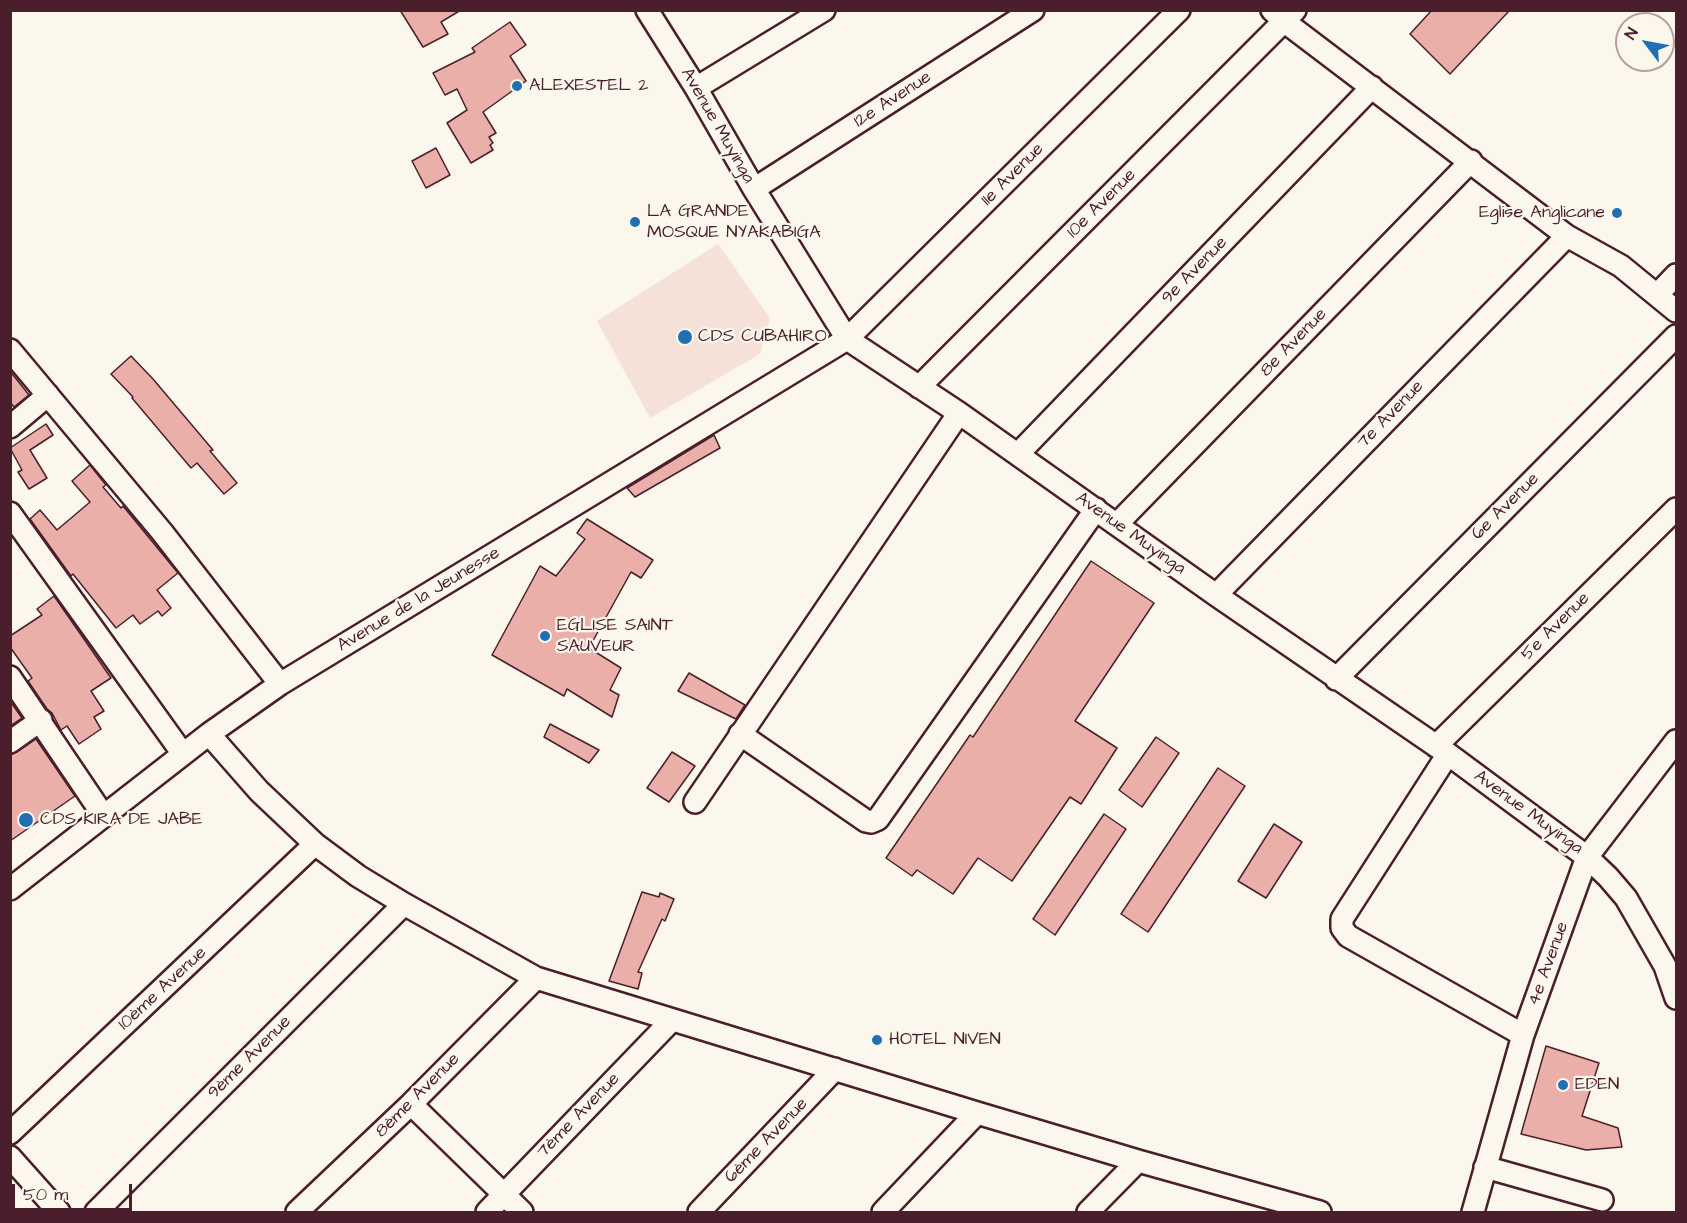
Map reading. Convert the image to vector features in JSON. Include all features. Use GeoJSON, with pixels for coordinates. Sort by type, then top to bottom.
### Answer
{"type":"FeatureCollection","features":[{"type":"Feature","properties":{"kind":"street","name":"Avenue Muyinga"},"geometry":{"type":"LineString","coordinates":[[647,10],[847,339],[959,413],[1336,679],[1442,750],[1587,857],[1626,898],[1671,958],[1677,998]]}},
{"type":"Feature","properties":{"kind":"street"},"geometry":{"type":"LineString","coordinates":[[696,88],[824,10]]}},
{"type":"Feature","properties":{"kind":"street","name":"12e Avenue"},"geometry":{"type":"LineString","coordinates":[[754,189],[1033,10]]}},
{"type":"Feature","properties":{"kind":"street","name":"11e Avenue"},"geometry":{"type":"LineString","coordinates":[[847,339],[1179,10]]}},
{"type":"Feature","properties":{"kind":"street"},"geometry":{"type":"LineString","coordinates":[[1284,14],[1372,87],[1567,236],[1621,266],[1677,312]]}},
{"type":"Feature","properties":{"kind":"street","name":"10e Avenue"},"geometry":{"type":"LineString","coordinates":[[919,387],[1284,14]]}},
{"type":"Feature","properties":{"kind":"street","name":"9e Avenue"},"geometry":{"type":"LineString","coordinates":[[1018,454],[1372,87]]}},
{"type":"Feature","properties":{"kind":"street","name":"8e Avenue"},"geometry":{"type":"LineString","coordinates":[[1117,524],[1471,161]]}},
{"type":"Feature","properties":{"kind":"street","name":"7e Avenue"},"geometry":{"type":"LineString","coordinates":[[1216,595],[1567,236]]}},
{"type":"Feature","properties":{"kind":"street"},"geometry":{"type":"LineString","coordinates":[[1657,295],[1677,275]]}},
{"type":"Feature","properties":{"kind":"street","name":"6e Avenue"},"geometry":{"type":"LineString","coordinates":[[1336,679],[1677,336]]}},
{"type":"Feature","properties":{"kind":"street","name":"Avenue de la Jeunesse"},"geometry":{"type":"LineString","coordinates":[[10,889],[209,734],[280,684],[847,339]]}},
{"type":"Feature","properties":{"kind":"street"},"geometry":{"type":"LineString","coordinates":[[10,350],[162,532],[280,684]]}},
{"type":"Feature","properties":{"kind":"street"},"geometry":{"type":"LineString","coordinates":[[10,427],[48,395]]}},
{"type":"Feature","properties":{"kind":"street"},"geometry":{"type":"LineString","coordinates":[[694,802],[959,413]]}},
{"type":"Feature","properties":{"kind":"street"},"geometry":{"type":"LineString","coordinates":[[740,734],[866,821],[871,822],[878,819],[1095,509]]}},
{"type":"Feature","properties":{"kind":"street","name":"5e Avenue"},"geometry":{"type":"LineString","coordinates":[[1523,1035],[1348,936],[1342,928],[1342,919],[1442,750],[1677,509]]}},
{"type":"Feature","properties":{"kind":"street"},"geometry":{"type":"LineString","coordinates":[[13,522],[183,754]]}},
{"type":"Feature","properties":{"kind":"street"},"geometry":{"type":"LineString","coordinates":[[10,677],[104,815]]}},
{"type":"Feature","properties":{"kind":"street"},"geometry":{"type":"LineString","coordinates":[[10,742],[41,720]]}},
{"type":"Feature","properties":{"kind":"street"},"geometry":{"type":"LineString","coordinates":[[209,734],[259,791],[315,844],[358,876],[404,904],[536,978],[1307,1211]]}},
{"type":"Feature","properties":{"kind":"street","name":"4e Avenue"},"geometry":{"type":"LineString","coordinates":[[1473,1212],[1523,1035],[1587,857],[1677,741]]}},
{"type":"Feature","properties":{"kind":"street","name":"10ème Avenue"},"geometry":{"type":"LineString","coordinates":[[10,1133],[315,844]]}},
{"type":"Feature","properties":{"kind":"street","name":"9ème Avenue"},"geometry":{"type":"LineString","coordinates":[[96,1212],[404,904]]}},
{"type":"Feature","properties":{"kind":"street","name":"8ème Avenue"},"geometry":{"type":"LineString","coordinates":[[297,1212],[411,1104],[536,978]]}},
{"type":"Feature","properties":{"kind":"street","name":"7ème Avenue"},"geometry":{"type":"LineString","coordinates":[[487,1212],[672,1020]]}},
{"type":"Feature","properties":{"kind":"street","name":"6ème Avenue"},"geometry":{"type":"LineString","coordinates":[[699,1212],[836,1069]]}},
{"type":"Feature","properties":{"kind":"street"},"geometry":{"type":"LineString","coordinates":[[411,1104],[522,1212]]}},
{"type":"Feature","properties":{"kind":"street"},"geometry":{"type":"LineString","coordinates":[[883,1212],[977,1113]]}},
{"type":"Feature","properties":{"kind":"street"},"geometry":{"type":"LineString","coordinates":[[11,1159],[59,1212]]}},
{"type":"Feature","properties":{"kind":"street"},"geometry":{"type":"LineString","coordinates":[[1088,1212],[1138,1161]]}},
{"type":"Feature","properties":{"kind":"street"},"geometry":{"type":"LineString","coordinates":[[1485,1167],[1602,1200]]}},
{"type":"Feature","properties":{"kind":"shaded area","name":"CDS CUBAHIRO"},"geometry":{"type":"Polygon","coordinates":[[[718,244],[770,318],[760,354],[650,418],[597,321],[718,244]]]}},
{"type":"Feature","properties":{"kind":"building"},"geometry":{"type":"Polygon","coordinates":[[[400,10],[461,10],[441,22],[448,34],[423,47],[400,10]]]}},
{"type":"Feature","properties":{"kind":"building"},"geometry":{"type":"Polygon","coordinates":[[[1432,10],[1510,10],[1450,74],[1410,34],[1432,10]]]}},
{"type":"Feature","properties":{"kind":"building"},"geometry":{"type":"Polygon","coordinates":[[[510,22],[526,45],[510,56],[526,81],[483,112],[496,133],[489,137],[493,143],[490,145],[493,150],[471,163],[447,123],[467,110],[457,89],[445,95],[433,73],[475,52],[472,48],[510,22]]]}},
{"type":"Feature","properties":{"kind":"building"},"geometry":{"type":"Polygon","coordinates":[[[436,148],[450,175],[426,188],[412,161],[436,148]]]}},
{"type":"Feature","properties":{"kind":"building"},"geometry":{"type":"Polygon","coordinates":[[[131,356],[213,450],[210,451],[237,483],[224,494],[197,463],[191,468],[133,397],[111,374],[131,356]]]}},
{"type":"Feature","properties":{"kind":"building"},"geometry":{"type":"Polygon","coordinates":[[[10,371],[29,395],[14,407],[10,402],[10,371]]]}},
{"type":"Feature","properties":{"kind":"building"},"geometry":{"type":"Polygon","coordinates":[[[46,424],[53,435],[30,450],[47,478],[29,489],[18,472],[22,470],[10,448],[46,424]]]}},
{"type":"Feature","properties":{"kind":"building"},"geometry":{"type":"Polygon","coordinates":[[[714,435],[720,448],[635,497],[627,488],[714,435]]]}},
{"type":"Feature","properties":{"kind":"building"},"geometry":{"type":"Polygon","coordinates":[[[90,465],[106,485],[103,487],[121,508],[123,506],[178,573],[157,590],[171,608],[162,616],[158,611],[140,624],[133,615],[116,628],[73,574],[71,576],[30,519],[40,510],[57,530],[90,502],[72,481],[90,465]]]}},
{"type":"Feature","properties":{"kind":"building"},"geometry":{"type":"Polygon","coordinates":[[[587,519],[653,560],[641,578],[631,572],[589,648],[621,668],[610,690],[619,695],[612,717],[567,689],[564,696],[492,655],[540,566],[556,576],[585,539],[577,533],[587,519]]]}},
{"type":"Feature","properties":{"kind":"building"},"geometry":{"type":"Polygon","coordinates":[[[1091,561],[1154,603],[1075,721],[1117,748],[1081,804],[1070,797],[1012,881],[978,858],[953,894],[917,870],[912,876],[886,858],[970,735],[973,737],[1091,561]]]}},
{"type":"Feature","properties":{"kind":"building"},"geometry":{"type":"Polygon","coordinates":[[[54,596],[111,678],[91,691],[104,711],[94,717],[101,729],[79,744],[67,726],[61,730],[52,713],[28,681],[32,678],[10,647],[10,636],[42,615],[37,609],[54,596]]]}},
{"type":"Feature","properties":{"kind":"building"},"geometry":{"type":"Polygon","coordinates":[[[689,673],[745,705],[736,719],[678,691],[689,673]]]}},
{"type":"Feature","properties":{"kind":"building"},"geometry":{"type":"Polygon","coordinates":[[[10,701],[22,718],[10,726],[10,701]]]}},
{"type":"Feature","properties":{"kind":"building"},"geometry":{"type":"Polygon","coordinates":[[[550,724],[599,750],[589,763],[544,737],[550,724]]]}},
{"type":"Feature","properties":{"kind":"building"},"geometry":{"type":"Polygon","coordinates":[[[1156,737],[1179,753],[1142,807],[1119,790],[1156,737]]]}},
{"type":"Feature","properties":{"kind":"building"},"geometry":{"type":"Polygon","coordinates":[[[36,739],[75,796],[10,841],[10,755],[36,739]]]}},
{"type":"Feature","properties":{"kind":"building"},"geometry":{"type":"Polygon","coordinates":[[[672,752],[695,766],[669,802],[647,788],[672,752]]]}},
{"type":"Feature","properties":{"kind":"building"},"geometry":{"type":"Polygon","coordinates":[[[1218,768],[1245,786],[1148,932],[1121,914],[1218,768]]]}},
{"type":"Feature","properties":{"kind":"building"},"geometry":{"type":"Polygon","coordinates":[[[1104,814],[1126,829],[1055,935],[1033,919],[1104,814]]]}},
{"type":"Feature","properties":{"kind":"building"},"geometry":{"type":"Polygon","coordinates":[[[1274,824],[1302,842],[1266,898],[1238,881],[1274,824]]]}},
{"type":"Feature","properties":{"kind":"building"},"geometry":{"type":"Polygon","coordinates":[[[642,892],[659,897],[660,893],[674,899],[665,921],[662,919],[638,972],[642,973],[638,989],[609,981],[642,892]]]}},
{"type":"Feature","properties":{"kind":"building","name":"EDEN"},"geometry":{"type":"Polygon","coordinates":[[[1546,1046],[1599,1063],[1582,1116],[1618,1128],[1622,1147],[1586,1150],[1521,1134],[1546,1046]]]}},
{"type":"Feature","properties":{"kind":"place","name":"ALEXESTEL 2"},"geometry":{"type":"Point","coordinates":[517,86]}},
{"type":"Feature","properties":{"kind":"place","name":"Eglise Anglicane"},"geometry":{"type":"Point","coordinates":[1617,213]}},
{"type":"Feature","properties":{"kind":"place","name":"LA GRANDE MOSQUE NYAKABIGA"},"geometry":{"type":"Point","coordinates":[635,222]}},
{"type":"Feature","properties":{"kind":"place","name":"CDS CUBAHIRO"},"geometry":{"type":"Point","coordinates":[685,337]}},
{"type":"Feature","properties":{"kind":"place","name":"EGLISE SAINT SAUVEUR"},"geometry":{"type":"Point","coordinates":[545,636]}},
{"type":"Feature","properties":{"kind":"place","name":"CDS KIRA DE JABE"},"geometry":{"type":"Point","coordinates":[26,820]}},
{"type":"Feature","properties":{"kind":"place","name":"HOTEL NIVEN"},"geometry":{"type":"Point","coordinates":[877,1040]}},
{"type":"Feature","properties":{"kind":"place","name":"EDEN"},"geometry":{"type":"Point","coordinates":[1563,1085]}}]}
